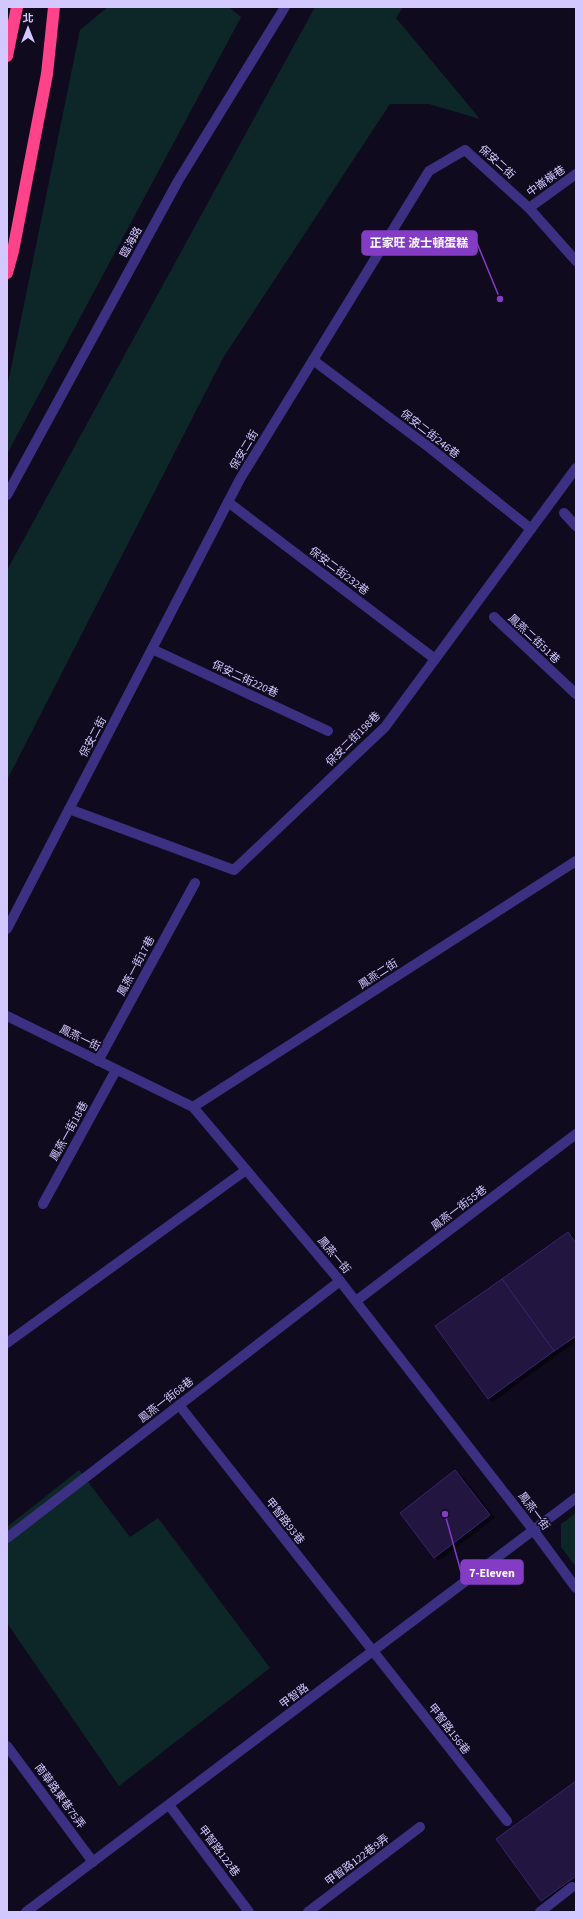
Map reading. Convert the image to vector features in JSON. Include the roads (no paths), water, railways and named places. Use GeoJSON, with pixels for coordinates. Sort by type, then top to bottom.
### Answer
{"type":"FeatureCollection","features":[{"type":"Feature","properties":{"kind":"highway"},"geometry":{"type":"LineString","coordinates":[[7,56],[17,7]]}},
{"type":"Feature","properties":{"kind":"highway"},"geometry":{"type":"LineString","coordinates":[[7,273],[13,251],[47,74],[54,7]]}},
{"type":"Feature","properties":{"kind":"street","name":"臨海路"},"geometry":{"type":"LineString","coordinates":[[7,495],[178,180],[285,7]]}},
{"type":"Feature","properties":{"kind":"street","name":"保安二街"},"geometry":{"type":"LineString","coordinates":[[7,929],[240,479],[429,172],[465,150],[529,208],[576,261]]}},
{"type":"Feature","properties":{"kind":"street","name":"中崙橫巷"},"geometry":{"type":"LineString","coordinates":[[529,208],[576,174]]}},
{"type":"Feature","properties":{"kind":"street","name":"保安二街246巷"},"geometry":{"type":"LineString","coordinates":[[313,360],[430,448],[531,529]]}},
{"type":"Feature","properties":{"kind":"street","name":"保安二街198巷"},"geometry":{"type":"LineString","coordinates":[[69,809],[234,870],[384,727],[576,468]]}},
{"type":"Feature","properties":{"kind":"street","name":"保安二街232巷"},"geometry":{"type":"LineString","coordinates":[[228,502],[435,659]]}},
{"type":"Feature","properties":{"kind":"street"},"geometry":{"type":"LineString","coordinates":[[564,513],[576,526]]}},
{"type":"Feature","properties":{"kind":"street","name":"鳳燕二街51巷"},"geometry":{"type":"LineString","coordinates":[[494,618],[576,694]]}},
{"type":"Feature","properties":{"kind":"street","name":"保安二街220巷"},"geometry":{"type":"LineString","coordinates":[[152,649],[328,731]]}},
{"type":"Feature","properties":{"kind":"street","name":"鳳燕二街"},"geometry":{"type":"LineString","coordinates":[[193,1107],[576,861]]}},
{"type":"Feature","properties":{"kind":"street","name":"鳳燕一街17巷"},"geometry":{"type":"LineString","coordinates":[[98,1061],[195,883]]}},
{"type":"Feature","properties":{"kind":"street","name":"鳳燕一街"},"geometry":{"type":"LineString","coordinates":[[7,1016],[193,1107],[356,1301],[534,1531],[576,1588]]}},
{"type":"Feature","properties":{"kind":"street","name":"鳳燕一街18巷"},"geometry":{"type":"LineString","coordinates":[[43,1204],[116,1070]]}},
{"type":"Feature","properties":{"kind":"street","name":"鳳燕一街55巷"},"geometry":{"type":"LineString","coordinates":[[356,1301],[576,1134]]}},
{"type":"Feature","properties":{"kind":"street"},"geometry":{"type":"LineString","coordinates":[[7,1343],[246,1170]]}},
{"type":"Feature","properties":{"kind":"street","name":"鳳燕一街68巷"},"geometry":{"type":"LineString","coordinates":[[7,1538],[340,1281]]}},
{"type":"Feature","properties":{"kind":"street","name":"甲智路93巷"},"geometry":{"type":"LineString","coordinates":[[179,1405],[373,1652]]}},
{"type":"Feature","properties":{"kind":"street","name":"甲智路"},"geometry":{"type":"LineString","coordinates":[[26,1912],[576,1498]]}},
{"type":"Feature","properties":{"kind":"street","name":"甲智路156巷"},"geometry":{"type":"LineString","coordinates":[[373,1652],[507,1821]]}},
{"type":"Feature","properties":{"kind":"street","name":"南華路東巷75弄"},"geometry":{"type":"LineString","coordinates":[[7,1746],[93,1862]]}},
{"type":"Feature","properties":{"kind":"street","name":"甲智路122巷"},"geometry":{"type":"LineString","coordinates":[[169,1805],[249,1912]]}},
{"type":"Feature","properties":{"kind":"street","name":"甲智路122巷9弄"},"geometry":{"type":"LineString","coordinates":[[308,1912],[420,1827]]}},
{"type":"Feature","properties":{"kind":"street"},"geometry":{"type":"LineString","coordinates":[[540,1912],[572,1887]]}},
{"type":"Feature","properties":{"kind":"place","name":"正家旺 波士頓蛋糕"},"geometry":{"type":"Point","coordinates":[500,299]}},
{"type":"Feature","properties":{"kind":"place","name":"7-Eleven"},"geometry":{"type":"Point","coordinates":[445,1514]}}]}
